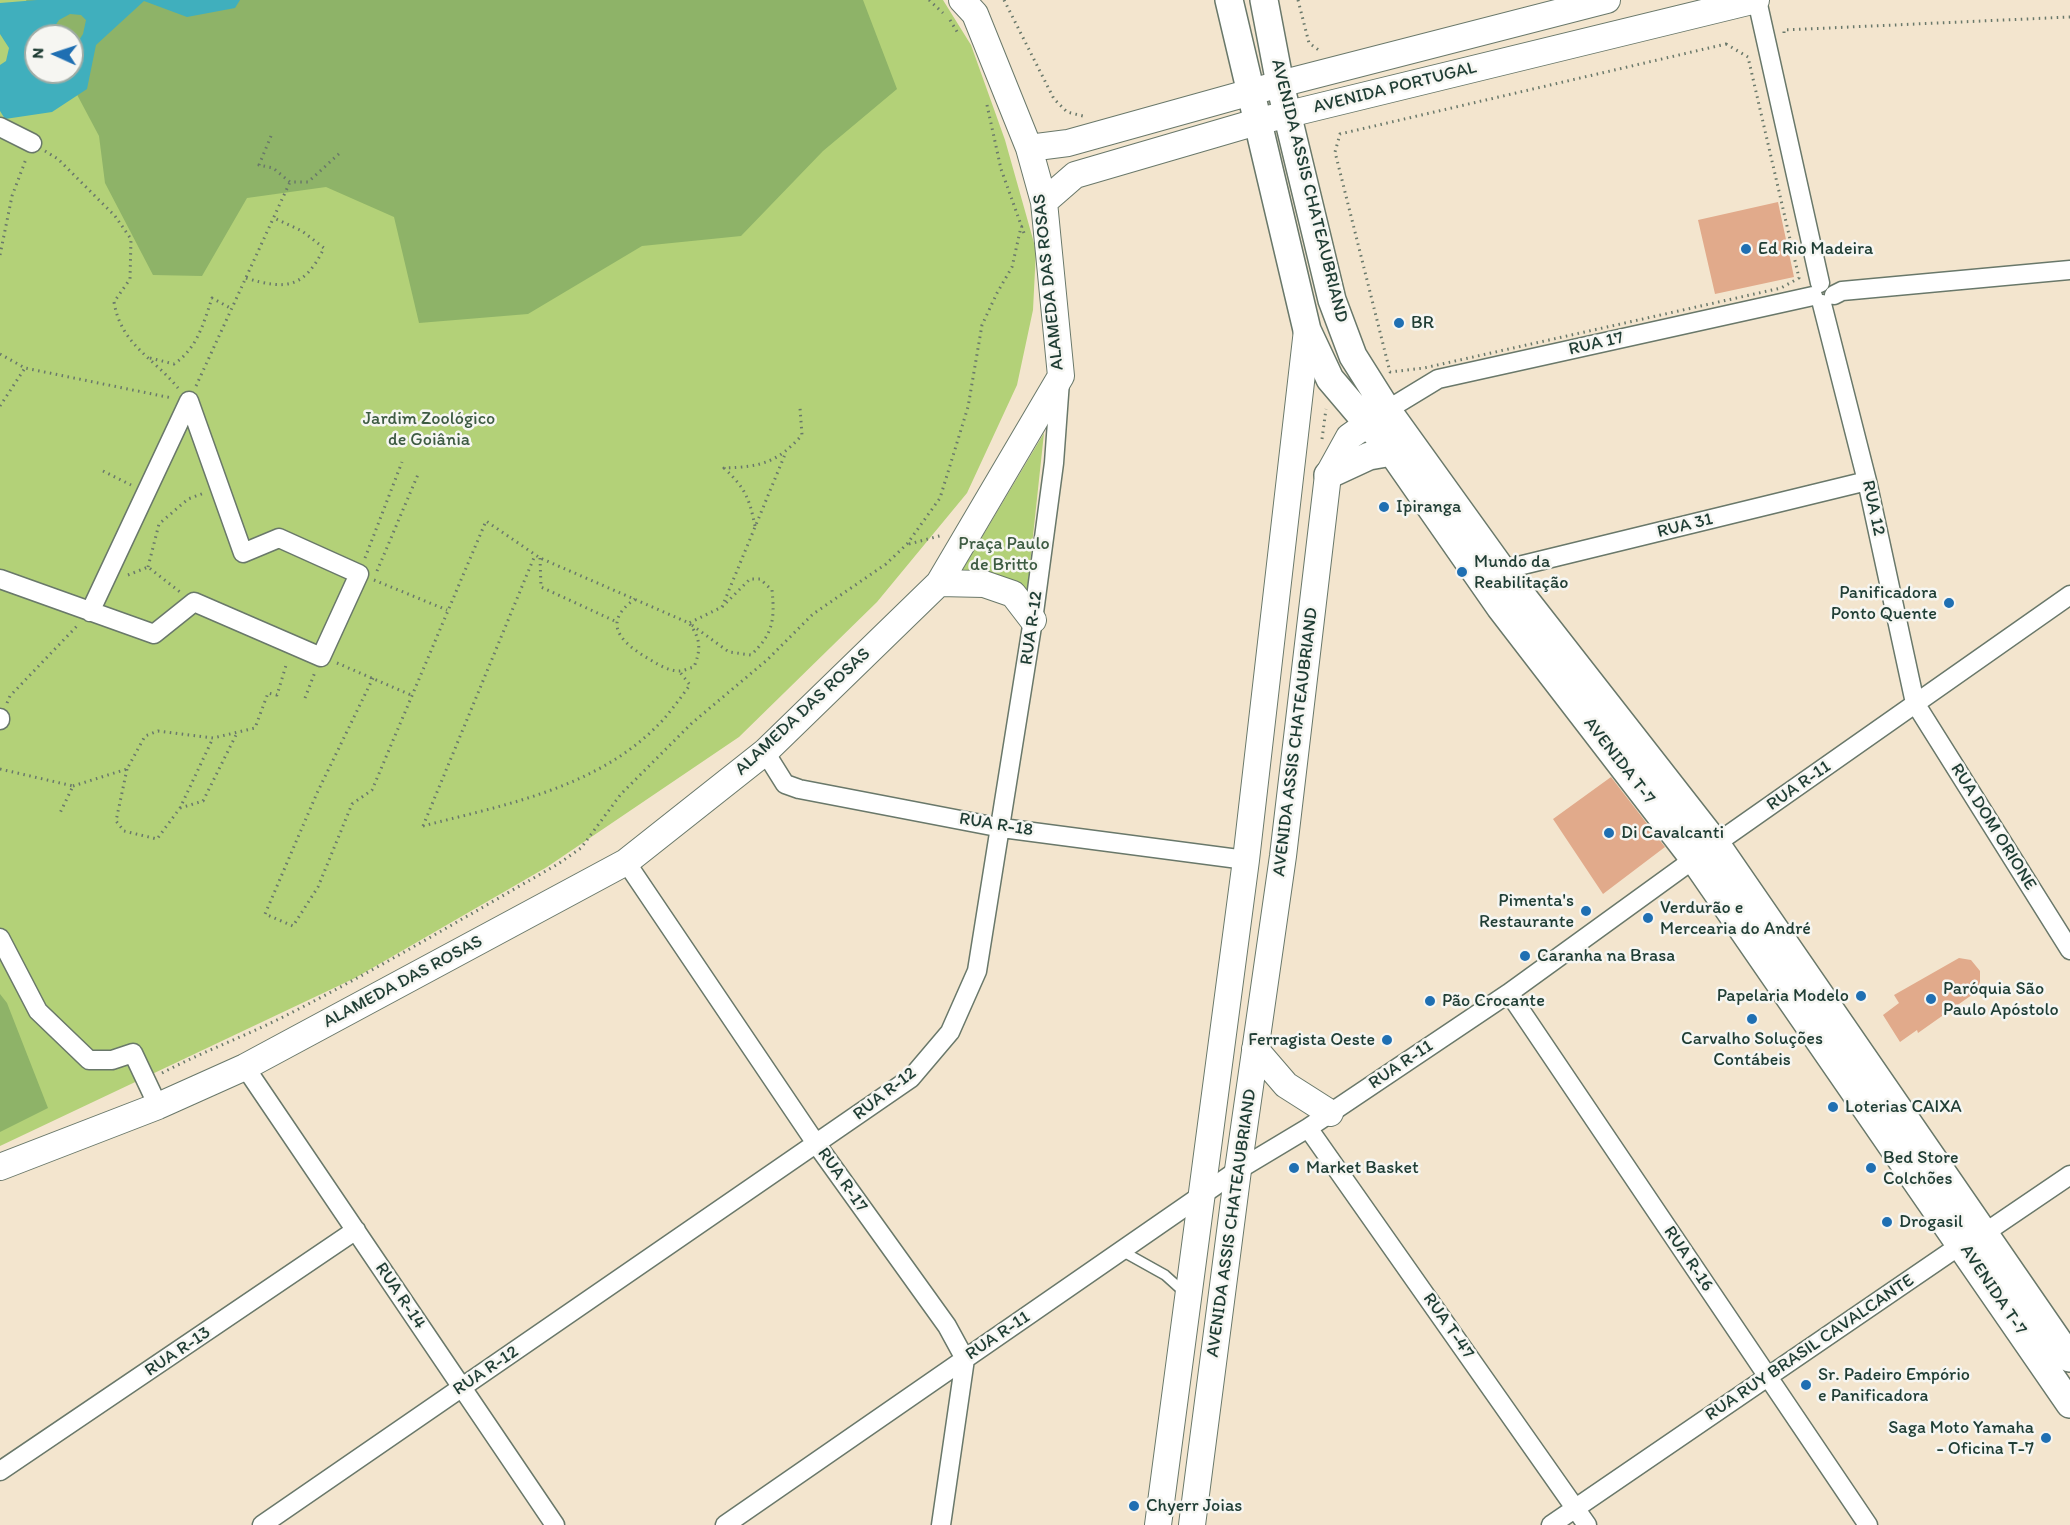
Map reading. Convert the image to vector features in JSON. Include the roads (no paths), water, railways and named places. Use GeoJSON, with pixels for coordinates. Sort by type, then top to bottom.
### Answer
{"type":"FeatureCollection","features":[{"type":"Feature","properties":{"kind":"main road","name":"ALAMEDA DAS ROSAS"},"geometry":{"type":"LineString","coordinates":[[0,1167],[158,1106],[245,1067],[626,862],[765,752],[939,583],[1061,376],[1044,207],[1029,148],[975,14],[962,0]]}},
{"type":"Feature","properties":{"kind":"main road","name":"AVENIDA ASSIS CHATEAUBRIAND"},"geometry":{"type":"LineString","coordinates":[[1158,1525],[1246,860],[1307,330],[1260,122],[1250,94],[1229,0]]}},
{"type":"Feature","properties":{"kind":"main road","name":"AVENIDA ASSIS CHATEAUBRIAND"},"geometry":{"type":"LineString","coordinates":[[1192,1525],[1238,1170],[1283,856],[1328,475],[1349,437],[1377,417],[1332,300],[1290,114],[1281,84],[1264,0]]}},
{"type":"Feature","properties":{"kind":"main road","name":"AVENIDA PORTUGAL"},"geometry":{"type":"LineString","coordinates":[[1029,148],[1068,143],[1281,84],[1607,0]]}},
{"type":"Feature","properties":{"kind":"main road","name":"AVENIDA PORTUGAL"},"geometry":{"type":"LineString","coordinates":[[1044,207],[1075,175],[1290,114],[1757,0]]}},
{"type":"Feature","properties":{"kind":"main road"},"geometry":{"type":"LineString","coordinates":[[1068,143],[1070,165],[1075,175]]}},
{"type":"Feature","properties":{"kind":"main road","name":"AVENIDA T-7"},"geometry":{"type":"LineString","coordinates":[[1307,330],[1330,380],[1377,417],[1502,570],[1716,844],[1972,1239],[2070,1404]]}},
{"type":"Feature","properties":{"kind":"main road","name":"AVENIDA T-7"},"geometry":{"type":"LineString","coordinates":[[1377,417],[1392,452],[1500,607],[1694,859],[1972,1239],[2070,1358]]}},
{"type":"Feature","properties":{"kind":"main road"},"geometry":{"type":"LineString","coordinates":[[1328,475],[1369,456],[1392,452]]}},
{"type":"Feature","properties":{"kind":"main road"},"geometry":{"type":"LineString","coordinates":[[939,583],[984,584],[1013,594],[1033,620]]}},
{"type":"Feature","properties":{"kind":"main road"},"geometry":{"type":"LineString","coordinates":[[1255,1049],[1286,1085],[1330,1113]]}},
{"type":"Feature","properties":{"kind":"street","name":"RUA 12"},"geometry":{"type":"LineString","coordinates":[[1757,0],[1828,297],[1915,703]]}},
{"type":"Feature","properties":{"kind":"street"},"geometry":{"type":"LineString","coordinates":[[0,127],[32,143]]}},
{"type":"Feature","properties":{"kind":"street","name":"RUA 17"},"geometry":{"type":"LineString","coordinates":[[1377,417],[1438,380],[1828,297],[2070,270]]}},
{"type":"Feature","properties":{"kind":"street","name":"RUA R-12"},"geometry":{"type":"LineString","coordinates":[[262,1525],[817,1145],[911,1078],[950,1032],[977,971],[1002,828],[1054,463],[1061,376]]}},
{"type":"Feature","properties":{"kind":"street"},"geometry":{"type":"LineString","coordinates":[[0,579],[90,612],[154,634],[194,602],[321,657],[366,577],[279,538],[243,554],[189,401],[90,612]]}},
{"type":"Feature","properties":{"kind":"street","name":"RUA 31"},"geometry":{"type":"LineString","coordinates":[[1502,570],[1867,481]]}},
{"type":"Feature","properties":{"kind":"street","name":"RUA R-11"},"geometry":{"type":"LineString","coordinates":[[725,1525],[1238,1170],[1308,1128],[1509,993],[1694,859],[2070,596]]}},
{"type":"Feature","properties":{"kind":"street","name":"RUA DOM ORIONE"},"geometry":{"type":"LineString","coordinates":[[1915,703],[2070,950]]}},
{"type":"Feature","properties":{"kind":"street","name":"RUA R-18"},"geometry":{"type":"LineString","coordinates":[[765,752],[785,784],[799,789],[1002,828],[1246,860]]}},
{"type":"Feature","properties":{"kind":"street","name":"RUA R-17"},"geometry":{"type":"LineString","coordinates":[[626,862],[817,1145],[946,1326],[964,1359]]}},
{"type":"Feature","properties":{"kind":"street"},"geometry":{"type":"LineString","coordinates":[[0,938],[38,1011],[89,1060],[112,1060],[133,1053],[158,1106]]}},
{"type":"Feature","properties":{"kind":"street","name":"RUA R-16"},"geometry":{"type":"LineString","coordinates":[[1509,993],[1868,1525]]}},
{"type":"Feature","properties":{"kind":"street","name":"RUA R-14"},"geometry":{"type":"LineString","coordinates":[[245,1067],[555,1525]]}},
{"type":"Feature","properties":{"kind":"street","name":"RUA T-47"},"geometry":{"type":"LineString","coordinates":[[1308,1128],[1587,1525]]}},
{"type":"Feature","properties":{"kind":"street","name":"RUA RUY BRASIL CAVALCANTE"},"geometry":{"type":"LineString","coordinates":[[1551,1525],[2070,1175]]}},
{"type":"Feature","properties":{"kind":"street","name":"RUA R-13"},"geometry":{"type":"LineString","coordinates":[[0,1472],[356,1230]]}},
{"type":"Feature","properties":{"kind":"street"},"geometry":{"type":"LineString","coordinates":[[941,1525],[964,1359]]}},
{"type":"Feature","properties":{"kind":"lane"},"geometry":{"type":"LineString","coordinates":[[1122,1251],[1165,1275],[1189,1297]]}},
{"type":"Feature","properties":{"kind":"water"},"geometry":{"type":"Polygon","coordinates":[[[37,0],[240,0],[235,8],[187,17],[144,1],[96,45],[87,89],[52,112],[5,119],[0,111],[0,65],[6,61],[9,48],[0,34],[0,3],[37,0]]]}},
{"type":"Feature","properties":{"kind":"place","name":"Ed Rio Madeira"},"geometry":{"type":"Point","coordinates":[1746,249]}},
{"type":"Feature","properties":{"kind":"place","name":"BR"},"geometry":{"type":"Point","coordinates":[1399,323]}},
{"type":"Feature","properties":{"kind":"place","name":"Ipiranga"},"geometry":{"type":"Point","coordinates":[1384,507]}},
{"type":"Feature","properties":{"kind":"place","name":"Mundo da Reabilitação"},"geometry":{"type":"Point","coordinates":[1462,572]}},
{"type":"Feature","properties":{"kind":"place","name":"Panificadora Ponto Quente"},"geometry":{"type":"Point","coordinates":[1949,603]}},
{"type":"Feature","properties":{"kind":"place","name":"Di Cavalcanti"},"geometry":{"type":"Point","coordinates":[1609,833]}},
{"type":"Feature","properties":{"kind":"place","name":"Pimenta's Restaurante"},"geometry":{"type":"Point","coordinates":[1586,911]}},
{"type":"Feature","properties":{"kind":"place","name":"Verdurão e Mercearia do André"},"geometry":{"type":"Point","coordinates":[1648,918]}},
{"type":"Feature","properties":{"kind":"place","name":"Caranha na Brasa"},"geometry":{"type":"Point","coordinates":[1525,956]}},
{"type":"Feature","properties":{"kind":"place","name":"Papelaria Modelo"},"geometry":{"type":"Point","coordinates":[1861,996]}},
{"type":"Feature","properties":{"kind":"place","name":"Paróquia São Paulo Apóstolo"},"geometry":{"type":"Point","coordinates":[1931,999]}},
{"type":"Feature","properties":{"kind":"place","name":"Pão Crocante"},"geometry":{"type":"Point","coordinates":[1430,1001]}},
{"type":"Feature","properties":{"kind":"place","name":"Carvalho Soluções Contábeis"},"geometry":{"type":"Point","coordinates":[1752,1019]}},
{"type":"Feature","properties":{"kind":"place","name":"Ferragista Oeste"},"geometry":{"type":"Point","coordinates":[1387,1040]}},
{"type":"Feature","properties":{"kind":"place","name":"Loterias CAIXA"},"geometry":{"type":"Point","coordinates":[1833,1107]}},
{"type":"Feature","properties":{"kind":"place","name":"Market Basket"},"geometry":{"type":"Point","coordinates":[1294,1168]}},
{"type":"Feature","properties":{"kind":"place","name":"Bed Store Colchões"},"geometry":{"type":"Point","coordinates":[1871,1168]}},
{"type":"Feature","properties":{"kind":"place","name":"Drogasil"},"geometry":{"type":"Point","coordinates":[1887,1222]}},
{"type":"Feature","properties":{"kind":"place","name":"Sr. Padeiro Empório e Panificadora"},"geometry":{"type":"Point","coordinates":[1806,1385]}},
{"type":"Feature","properties":{"kind":"place","name":"Saga Moto Yamaha - Oficina T-7"},"geometry":{"type":"Point","coordinates":[2046,1438]}},
{"type":"Feature","properties":{"kind":"place","name":"Chyerr Joias"},"geometry":{"type":"Point","coordinates":[1134,1506]}},
{"type":"Feature","properties":{"kind":"park label","name":"Jardim Zoológico de Goiânia"},"geometry":{"type":"Point","coordinates":[429,429]}},
{"type":"Feature","properties":{"kind":"park label","name":"Praça Paulo de Britto"},"geometry":{"type":"Point","coordinates":[1004,554]}}]}
